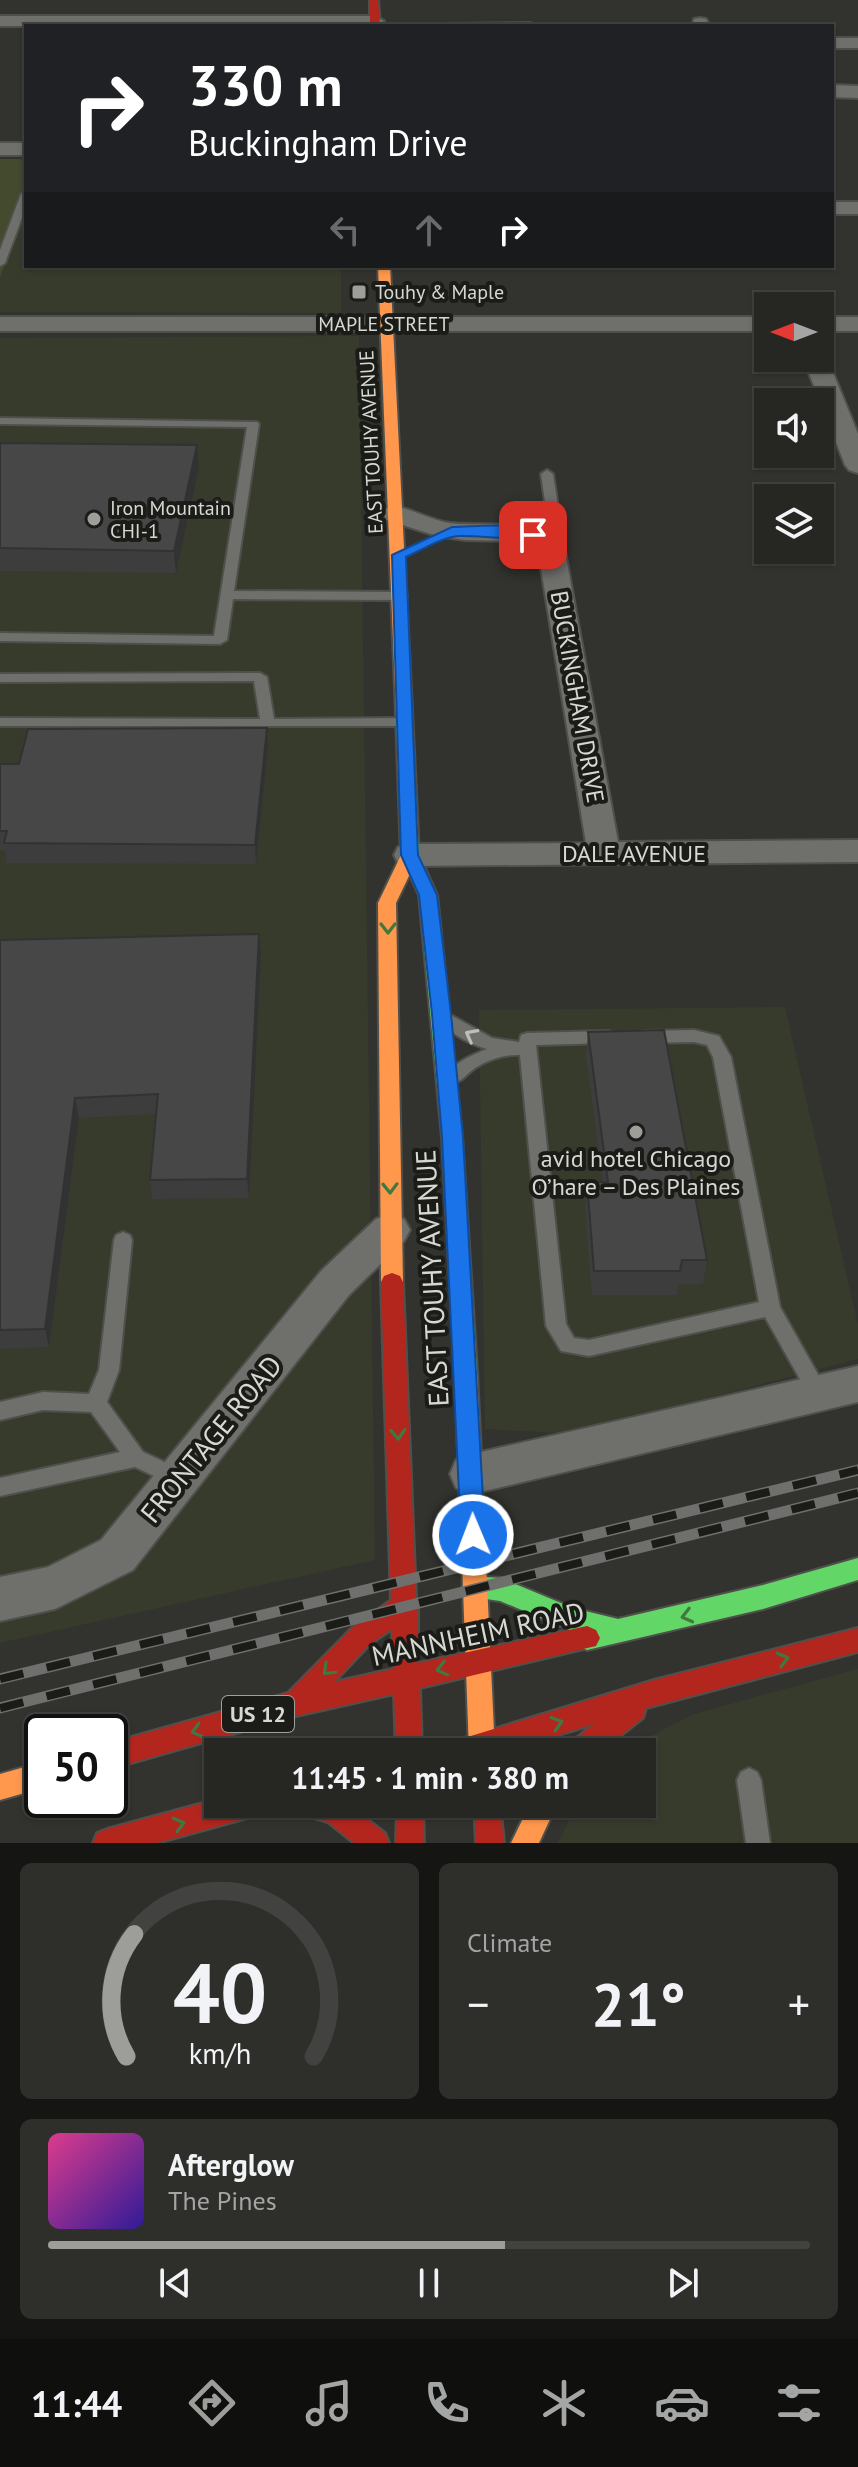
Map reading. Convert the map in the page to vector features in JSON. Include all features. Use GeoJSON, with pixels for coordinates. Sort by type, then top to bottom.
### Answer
{"type":"FeatureCollection","features":[{"type":"Feature","properties":{"kind":"main road"},"geometry":{"type":"LineString","coordinates":[[374,0],[375,23]]}},
{"type":"Feature","properties":{"kind":"main road","name":"EAST TOUHY AVENUE"},"geometry":{"type":"LineString","coordinates":[[384,268],[410,855],[428,895],[448,1086],[472,1474],[476,1662],[481,1738]]}},
{"type":"Feature","properties":{"kind":"main road","name":"EAST TOUHY AVENUE"},"geometry":{"type":"LineString","coordinates":[[409,1738],[390,1230],[387,903],[410,855]]}},
{"type":"Feature","properties":{"kind":"main road","name":"MANNHEIM ROAD"},"geometry":{"type":"LineString","coordinates":[[128,1751],[296,1703],[627,1630],[763,1597],[858,1569]]}},
{"type":"Feature","properties":{"kind":"main road"},"geometry":{"type":"LineString","coordinates":[[474,1588],[501,1590],[572,1620],[627,1630]]}},
{"type":"Feature","properties":{"kind":"main road"},"geometry":{"type":"LineString","coordinates":[[296,1703],[361,1636],[406,1604]]}},
{"type":"Feature","properties":{"kind":"main road"},"geometry":{"type":"LineString","coordinates":[[516,1738],[654,1693],[858,1640]]}},
{"type":"Feature","properties":{"kind":"main road"},"geometry":{"type":"LineString","coordinates":[[597,1738],[654,1693]]}},
{"type":"Feature","properties":{"kind":"main road"},"geometry":{"type":"LineString","coordinates":[[0,1787],[24,1780]]}},
{"type":"Feature","properties":{"kind":"main road"},"geometry":{"type":"LineString","coordinates":[[107,1843],[204,1817]]}},
{"type":"Feature","properties":{"kind":"main road"},"geometry":{"type":"LineString","coordinates":[[344,1818],[375,1843]]}},
{"type":"Feature","properties":{"kind":"main road"},"geometry":{"type":"LineString","coordinates":[[410,1818],[410,1843]]}},
{"type":"Feature","properties":{"kind":"main road"},"geometry":{"type":"LineString","coordinates":[[488,1818],[490,1843]]}},
{"type":"Feature","properties":{"kind":"main road"},"geometry":{"type":"LineString","coordinates":[[525,1843],[537,1818]]}},
{"type":"Feature","properties":{"kind":"street"},"geometry":{"type":"LineString","coordinates":[[0,21],[375,23]]}},
{"type":"Feature","properties":{"kind":"street"},"geometry":{"type":"LineString","coordinates":[[834,43],[858,43]]}},
{"type":"Feature","properties":{"kind":"street"},"geometry":{"type":"LineString","coordinates":[[834,91],[858,92]]}},
{"type":"Feature","properties":{"kind":"street"},"geometry":{"type":"LineString","coordinates":[[0,149],[24,149]]}},
{"type":"Feature","properties":{"kind":"street"},"geometry":{"type":"LineString","coordinates":[[834,208],[858,208]]}},
{"type":"Feature","properties":{"kind":"street","name":"MAPLE STREET"},"geometry":{"type":"LineString","coordinates":[[0,324],[754,324]]}},
{"type":"Feature","properties":{"kind":"street"},"geometry":{"type":"LineString","coordinates":[[834,324],[858,324]]}},
{"type":"Feature","properties":{"kind":"street"},"geometry":{"type":"LineString","coordinates":[[821,372],[858,465]]}},
{"type":"Feature","properties":{"kind":"street"},"geometry":{"type":"LineString","coordinates":[[396,514],[452,532],[508,531],[533,535],[542,540]]}},
{"type":"Feature","properties":{"kind":"street"},"geometry":{"type":"LineString","coordinates":[[399,555],[452,532]]}},
{"type":"Feature","properties":{"kind":"street","name":"BUCKINGHAM DRIVE"},"geometry":{"type":"LineString","coordinates":[[542,540],[551,546],[604,854]]}},
{"type":"Feature","properties":{"kind":"street","name":"DALE AVENUE"},"geometry":{"type":"LineString","coordinates":[[410,855],[858,851]]}},
{"type":"Feature","properties":{"kind":"street","name":"FRONTAGE ROAD"},"geometry":{"type":"LineString","coordinates":[[0,1599],[55,1587],[117,1555],[335,1283],[390,1230]]}},
{"type":"Feature","properties":{"kind":"street"},"geometry":{"type":"LineString","coordinates":[[472,1474],[838,1388]]}},
{"type":"Feature","properties":{"kind":"lane"},"geometry":{"type":"LineString","coordinates":[[0,263],[24,199]]}},
{"type":"Feature","properties":{"kind":"lane"},"geometry":{"type":"LineString","coordinates":[[0,421],[253,424],[220,640],[0,637]]}},
{"type":"Feature","properties":{"kind":"lane"},"geometry":{"type":"LineString","coordinates":[[542,540],[553,515],[547,474]]}},
{"type":"Feature","properties":{"kind":"lane"},"geometry":{"type":"LineString","coordinates":[[227,595],[400,596]]}},
{"type":"Feature","properties":{"kind":"lane"},"geometry":{"type":"LineString","coordinates":[[0,678],[260,677],[268,723]]}},
{"type":"Feature","properties":{"kind":"lane"},"geometry":{"type":"LineString","coordinates":[[0,722],[405,722]]}},
{"type":"Feature","properties":{"kind":"lane"},"geometry":{"type":"LineString","coordinates":[[442,1014],[471,1037],[503,1049],[528,1049]]}},
{"type":"Feature","properties":{"kind":"lane"},"geometry":{"type":"LineString","coordinates":[[770,1308],[589,1348],[568,1345],[556,1326],[527,1039],[694,1036],[713,1040],[722,1057],[770,1308],[838,1388]]}},
{"type":"Feature","properties":{"kind":"lane"},"geometry":{"type":"LineString","coordinates":[[448,1086],[457,1071],[503,1049]]}},
{"type":"Feature","properties":{"kind":"lane"},"geometry":{"type":"LineString","coordinates":[[96,1403],[109,1370],[123,1240]]}},
{"type":"Feature","properties":{"kind":"lane"},"geometry":{"type":"LineString","coordinates":[[0,1411],[43,1401],[96,1403]]}},
{"type":"Feature","properties":{"kind":"lane"},"geometry":{"type":"LineString","coordinates":[[96,1403],[136,1458],[178,1479]]}},
{"type":"Feature","properties":{"kind":"lane"},"geometry":{"type":"LineString","coordinates":[[0,1487],[136,1458]]}},
{"type":"Feature","properties":{"kind":"lane"},"geometry":{"type":"LineString","coordinates":[[749,1780],[758,1843]]}},
{"type":"Feature","properties":{"kind":"shaded area"},"geometry":{"type":"Polygon","coordinates":[[[24,212],[24,268],[341,268],[341,313],[0,312],[0,278],[24,212]]]}},
{"type":"Feature","properties":{"kind":"shaded area"},"geometry":{"type":"Polygon","coordinates":[[[359,336],[375,1560],[0,1643],[0,338],[359,336]]]}},
{"type":"Feature","properties":{"kind":"shaded area"},"geometry":{"type":"Polygon","coordinates":[[[785,1007],[858,1325],[858,1359],[573,1434],[485,1429],[479,1010],[785,1007]]]}},
{"type":"Feature","properties":{"kind":"shaded area"},"geometry":{"type":"Polygon","coordinates":[[[858,1669],[858,1843],[558,1843],[570,1818],[656,1818],[656,1738],[647,1738],[694,1714],[858,1669]]]}},
{"type":"Feature","properties":{"kind":"green space"},"geometry":{"type":"Polygon","coordinates":[[[0,159],[24,159],[24,212],[0,278],[0,159]]]}},
{"type":"Feature","properties":{"kind":"building","name":"Iron Mountain CHI-1"},"geometry":{"type":"Polygon","coordinates":[[[0,443],[197,445],[174,551],[0,548],[0,443]]]}},
{"type":"Feature","properties":{"kind":"building"},"geometry":{"type":"Polygon","coordinates":[[[267,728],[255,845],[4,843],[7,831],[0,831],[0,764],[19,764],[28,729],[267,728]]]}},
{"type":"Feature","properties":{"kind":"building"},"geometry":{"type":"Polygon","coordinates":[[[259,934],[247,1179],[150,1180],[158,1094],[75,1098],[45,1329],[0,1330],[0,940],[259,934]]]}},
{"type":"Feature","properties":{"kind":"building","name":"avid hotel Chicago O’hare – Des Plaines"},"geometry":{"type":"Polygon","coordinates":[[[664,1030],[707,1260],[682,1260],[680,1271],[594,1271],[587,1182],[608,1182],[588,1032],[664,1030]]]}},
{"type":"Feature","properties":{"kind":"railway"},"geometry":{"type":"LineString","coordinates":[[0,1679],[858,1470]]}},
{"type":"Feature","properties":{"kind":"railway"},"geometry":{"type":"LineString","coordinates":[[0,1708],[858,1493]]}},
{"type":"Feature","properties":{"kind":"traffic: fast"},"geometry":{"type":"LineString","coordinates":[[403,689],[410,855],[428,895],[452,1137],[466,1371]]}},
{"type":"Feature","properties":{"kind":"traffic: fast"},"geometry":{"type":"LineString","coordinates":[[587,1638],[763,1597],[858,1569]]}},
{"type":"Feature","properties":{"kind":"traffic: fast"},"geometry":{"type":"LineString","coordinates":[[474,1588],[501,1590],[572,1620],[609,1627]]}},
{"type":"Feature","properties":{"kind":"traffic: slow"},"geometry":{"type":"LineString","coordinates":[[384,268],[403,689]]}},
{"type":"Feature","properties":{"kind":"traffic: slow"},"geometry":{"type":"LineString","coordinates":[[392,1282],[387,903],[410,855]]}},
{"type":"Feature","properties":{"kind":"traffic: slow"},"geometry":{"type":"LineString","coordinates":[[466,1371],[481,1738]]}},
{"type":"Feature","properties":{"kind":"traffic: slow"},"geometry":{"type":"LineString","coordinates":[[0,1787],[24,1780]]}},
{"type":"Feature","properties":{"kind":"traffic: slow"},"geometry":{"type":"LineString","coordinates":[[525,1843],[537,1818]]}},
{"type":"Feature","properties":{"kind":"traffic: jam"},"geometry":{"type":"LineString","coordinates":[[374,0],[375,24]]}},
{"type":"Feature","properties":{"kind":"traffic: jam"},"geometry":{"type":"LineString","coordinates":[[392,1282],[408,1738]]}},
{"type":"Feature","properties":{"kind":"traffic: jam"},"geometry":{"type":"LineString","coordinates":[[296,1703],[361,1636],[406,1604]]}},
{"type":"Feature","properties":{"kind":"traffic: jam"},"geometry":{"type":"LineString","coordinates":[[128,1751],[296,1703],[587,1638]]}},
{"type":"Feature","properties":{"kind":"traffic: jam"},"geometry":{"type":"LineString","coordinates":[[507,1738],[654,1693],[858,1640]]}},
{"type":"Feature","properties":{"kind":"traffic: jam"},"geometry":{"type":"LineString","coordinates":[[597,1738],[634,1709]]}},
{"type":"Feature","properties":{"kind":"traffic: jam"},"geometry":{"type":"LineString","coordinates":[[107,1843],[204,1817]]}},
{"type":"Feature","properties":{"kind":"traffic: jam"},"geometry":{"type":"LineString","coordinates":[[344,1818],[375,1843]]}},
{"type":"Feature","properties":{"kind":"traffic: jam"},"geometry":{"type":"LineString","coordinates":[[410,1818],[410,1843]]}},
{"type":"Feature","properties":{"kind":"traffic: jam"},"geometry":{"type":"LineString","coordinates":[[488,1818],[490,1843]]}},
{"type":"Feature","properties":{"kind":"place","name":"Touhy & Maple"},"geometry":{"type":"Point","coordinates":[359,292]}},
{"type":"Feature","properties":{"kind":"place","name":"Iron Mountain CHI-1"},"geometry":{"type":"Point","coordinates":[94,519]}},
{"type":"Feature","properties":{"kind":"place","name":"avid hotel Chicago O’hare – Des Plaines"},"geometry":{"type":"Point","coordinates":[636,1132]}},
{"type":"Feature","properties":{"kind":"route"},"geometry":{"type":"LineString","coordinates":[[473,1535],[452,1137],[442,1014],[428,895],[410,855],[399,555],[452,532],[508,531],[533,535]]}}]}
